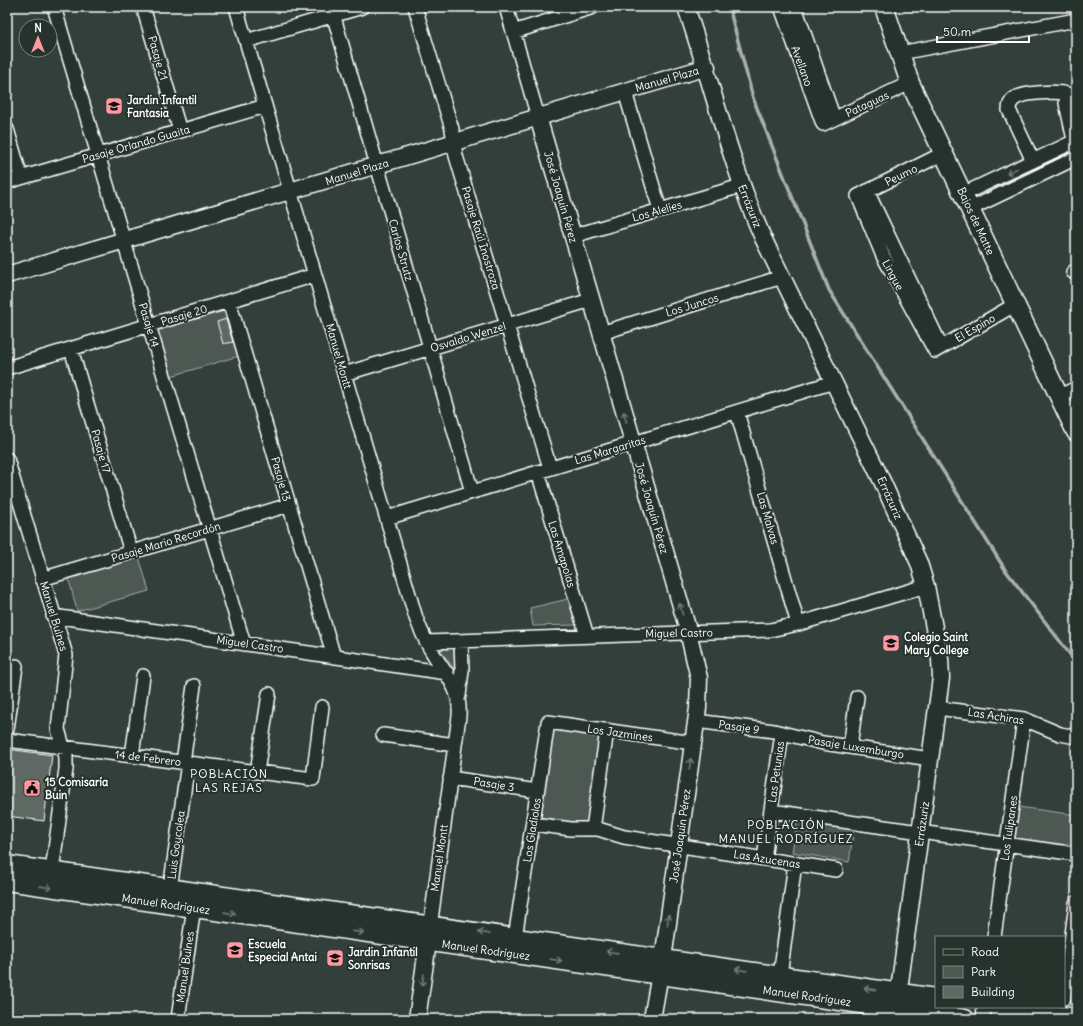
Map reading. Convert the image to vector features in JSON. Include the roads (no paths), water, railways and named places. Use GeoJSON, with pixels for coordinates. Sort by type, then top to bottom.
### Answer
{"type":"FeatureCollection","features":[{"type":"Feature","properties":{"kind":"main road","name":"Bajos de Matte"},"geometry":{"type":"LineString","coordinates":[[884,7],[910,83],[1076,432]]}},
{"type":"Feature","properties":{"kind":"main road","name":"Manuel Rodríguez"},"geometry":{"type":"LineString","coordinates":[[7,865],[52,871],[169,896],[661,967],[965,1019]]}},
{"type":"Feature","properties":{"kind":"main road","name":"Manuel Rodríguez"},"geometry":{"type":"LineString","coordinates":[[7,881],[169,896]]}},
{"type":"Feature","properties":{"kind":"main road","name":"Manuel Rodríguez"},"geometry":{"type":"LineString","coordinates":[[429,934],[516,938],[661,967],[780,976],[897,1007],[935,998]]}},
{"type":"Feature","properties":{"kind":"main road"},"geometry":{"type":"LineString","coordinates":[[1007,1008],[1067,1014]]}},
{"type":"Feature","properties":{"kind":"street","name":"Pasaje 14"},"geometry":{"type":"LineString","coordinates":[[54,7],[244,644]]}},
{"type":"Feature","properties":{"kind":"street","name":"Pasaje 21"},"geometry":{"type":"LineString","coordinates":[[143,7],[180,131]]}},
{"type":"Feature","properties":{"kind":"street","name":"Manuel Montt"},"geometry":{"type":"LineString","coordinates":[[236,7],[416,618],[426,642],[454,684],[459,698]]}},
{"type":"Feature","properties":{"kind":"street"},"geometry":{"type":"LineString","coordinates":[[246,41],[332,11],[362,7]]}},
{"type":"Feature","properties":{"kind":"street","name":"Pasaje Raúl Inostroza"},"geometry":{"type":"LineString","coordinates":[[416,7],[452,129],[456,156],[507,325],[544,470]]}},
{"type":"Feature","properties":{"kind":"street","name":"José Joaquín Pérez"},"geometry":{"type":"LineString","coordinates":[[506,7],[688,633],[699,678],[696,721],[679,846],[652,1019]]}},
{"type":"Feature","properties":{"kind":"street"},"geometry":{"type":"LineString","coordinates":[[513,32],[593,7]]}},
{"type":"Feature","properties":{"kind":"street","name":"Errázuriz"},"geometry":{"type":"LineString","coordinates":[[686,7],[742,186],[763,238],[882,481],[919,563],[926,586],[940,659],[941,678],[897,1007]]}},
{"type":"Feature","properties":{"kind":"street","name":"Avellano"},"geometry":{"type":"LineString","coordinates":[[781,7],[828,122]]}},
{"type":"Feature","properties":{"kind":"street","name":"Avellano"},"geometry":{"type":"LineString","coordinates":[[795,7],[828,122]]}},
{"type":"Feature","properties":{"kind":"street","name":"Carlos Strutz"},"geometry":{"type":"LineString","coordinates":[[332,11],[472,492]]}},
{"type":"Feature","properties":{"kind":"street"},"geometry":{"type":"LineString","coordinates":[[900,53],[1076,20]]}},
{"type":"Feature","properties":{"kind":"street","name":"Manuel Plaza"},"geometry":{"type":"LineString","coordinates":[[7,275],[706,67]]}},
{"type":"Feature","properties":{"kind":"street","name":"Pataguas"},"geometry":{"type":"LineString","coordinates":[[828,122],[910,83]]}},
{"type":"Feature","properties":{"kind":"street"},"geometry":{"type":"LineString","coordinates":[[625,92],[660,210]]}},
{"type":"Feature","properties":{"kind":"street"},"geometry":{"type":"LineString","coordinates":[[967,201],[1033,161],[1075,145],[1066,103],[1072,92],[1054,92],[1020,97],[1013,99],[1010,104],[1011,113],[1033,161]]}},
{"type":"Feature","properties":{"kind":"street","name":"Pasaje Orlando Guaita"},"geometry":{"type":"LineString","coordinates":[[7,182],[265,106]]}},
{"type":"Feature","properties":{"kind":"street"},"geometry":{"type":"LineString","coordinates":[[7,129],[21,178]]}},
{"type":"Feature","properties":{"kind":"street","name":"Peumo"},"geometry":{"type":"LineString","coordinates":[[862,193],[944,153]]}},
{"type":"Feature","properties":{"kind":"street"},"geometry":{"type":"LineString","coordinates":[[967,201],[1076,158]]}},
{"type":"Feature","properties":{"kind":"street","name":"Los Alelíes"},"geometry":{"type":"LineString","coordinates":[[573,236],[742,186]]}},
{"type":"Feature","properties":{"kind":"street","name":"Lingue"},"geometry":{"type":"LineString","coordinates":[[862,193],[883,256],[938,349]]}},
{"type":"Feature","properties":{"kind":"street","name":"Pasaje 20"},"geometry":{"type":"LineString","coordinates":[[7,368],[315,276]]}},
{"type":"Feature","properties":{"kind":"street","name":"Los Juncos"},"geometry":{"type":"LineString","coordinates":[[601,333],[782,277]]}},
{"type":"Feature","properties":{"kind":"street","name":"Osvaldo Wenzel"},"geometry":{"type":"LineString","coordinates":[[344,374],[591,300]]}},
{"type":"Feature","properties":{"kind":"street","name":"Pasaje 13"},"geometry":{"type":"LineString","coordinates":[[229,301],[334,657]]}},
{"type":"Feature","properties":{"kind":"street","name":"El Espino"},"geometry":{"type":"LineString","coordinates":[[938,349],[1016,304]]}},
{"type":"Feature","properties":{"kind":"street","name":"Pasaje 17"},"geometry":{"type":"LineString","coordinates":[[71,349],[131,552]]}},
{"type":"Feature","properties":{"kind":"street","name":"Las Margaritas"},"geometry":{"type":"LineString","coordinates":[[387,518],[834,382]]}},
{"type":"Feature","properties":{"kind":"street"},"geometry":{"type":"LineString","coordinates":[[1059,397],[1076,388]]}},
{"type":"Feature","properties":{"kind":"street","name":"Las Malvas"},"geometry":{"type":"LineString","coordinates":[[736,412],[798,624]]}},
{"type":"Feature","properties":{"kind":"street","name":"Manuel Bulnes"},"geometry":{"type":"LineString","coordinates":[[7,459],[53,616],[66,655],[58,729],[66,757],[66,769],[52,871]]}},
{"type":"Feature","properties":{"kind":"street","name":"Las Amapolas"},"geometry":{"type":"LineString","coordinates":[[544,470],[587,636]]}},
{"type":"Feature","properties":{"kind":"street","name":"Pasaje Mario Recordón"},"geometry":{"type":"LineString","coordinates":[[42,579],[289,505]]}},
{"type":"Feature","properties":{"kind":"street","name":"Miguel Castro"},"geometry":{"type":"LineString","coordinates":[[426,642],[756,632],[798,624],[926,586]]}},
{"type":"Feature","properties":{"kind":"street","name":"Miguel Castro"},"geometry":{"type":"LineString","coordinates":[[53,616],[447,673]]}},
{"type":"Feature","properties":{"kind":"street","name":"Manuel Montt"},"geometry":{"type":"LineString","coordinates":[[417,1019],[459,711],[462,675],[461,641]]}},
{"type":"Feature","properties":{"kind":"street"},"geometry":{"type":"LineString","coordinates":[[7,729],[16,666]]}},
{"type":"Feature","properties":{"kind":"street"},"geometry":{"type":"LineString","coordinates":[[132,756],[143,676]]}},
{"type":"Feature","properties":{"kind":"street","name":"Luis Goycolea"},"geometry":{"type":"LineString","coordinates":[[169,896],[194,686]]}},
{"type":"Feature","properties":{"kind":"street"},"geometry":{"type":"LineString","coordinates":[[257,772],[269,694]]}},
{"type":"Feature","properties":{"kind":"street"},"geometry":{"type":"LineString","coordinates":[[850,747],[857,697]]}},
{"type":"Feature","properties":{"kind":"street","name":"14 de Febrero"},"geometry":{"type":"LineString","coordinates":[[7,740],[313,779],[322,707]]}},
{"type":"Feature","properties":{"kind":"street","name":"Las Achiras"},"geometry":{"type":"LineString","coordinates":[[937,708],[1024,719],[1060,734],[1076,737]]}},
{"type":"Feature","properties":{"kind":"street","name":"Los Tulipanes"},"geometry":{"type":"LineString","coordinates":[[994,936],[1024,719]]}},
{"type":"Feature","properties":{"kind":"street","name":"Pasaje 9"},"geometry":{"type":"LineString","coordinates":[[696,721],[782,733]]}},
{"type":"Feature","properties":{"kind":"street","name":"Los Jazmines"},"geometry":{"type":"LineString","coordinates":[[548,722],[693,743]]}},
{"type":"Feature","properties":{"kind":"street","name":"Los Gladiolos"},"geometry":{"type":"LineString","coordinates":[[516,938],[548,722]]}},
{"type":"Feature","properties":{"kind":"street"},"geometry":{"type":"LineString","coordinates":[[593,829],[607,730]]}},
{"type":"Feature","properties":{"kind":"street","name":"Pasaje Luxemburgo"},"geometry":{"type":"LineString","coordinates":[[782,733],[850,747],[930,759]]}},
{"type":"Feature","properties":{"kind":"street","name":"Las Petunias"},"geometry":{"type":"LineString","coordinates":[[764,859],[782,733]]}},
{"type":"Feature","properties":{"kind":"street"},"geometry":{"type":"LineString","coordinates":[[383,735],[455,745]]}},
{"type":"Feature","properties":{"kind":"street","name":"Pasaje 3"},"geometry":{"type":"LineString","coordinates":[[450,778],[538,791]]}},
{"type":"Feature","properties":{"kind":"street"},"geometry":{"type":"LineString","coordinates":[[771,810],[1076,854]]}},
{"type":"Feature","properties":{"kind":"street","name":"Las Azucenas"},"geometry":{"type":"LineString","coordinates":[[532,824],[571,829],[603,830],[624,837],[836,870]]}},
{"type":"Feature","properties":{"kind":"street"},"geometry":{"type":"LineString","coordinates":[[780,976],[794,863]]}},
{"type":"Feature","properties":{"kind":"street","name":"Manuel Bulnes"},"geometry":{"type":"LineString","coordinates":[[178,1019],[195,900]]}},
{"type":"Feature","properties":{"kind":"street"},"geometry":{"type":"LineString","coordinates":[[1065,990],[1076,908]]}},
{"type":"Feature","properties":{"kind":"street"},"geometry":{"type":"LineString","coordinates":[[983,1019],[984,1008]]}},
{"type":"Feature","properties":{"kind":"waterway"},"geometry":{"type":"LineString","coordinates":[[729,7],[753,98],[829,290],[1006,571],[1076,662]]}},
{"type":"Feature","properties":{"kind":"place","name":"Jardin Infantil Fantasia"},"geometry":{"type":"Point","coordinates":[114,106]}},
{"type":"Feature","properties":{"kind":"place","name":"Colegio Saint Mary College"},"geometry":{"type":"Point","coordinates":[891,643]}},
{"type":"Feature","properties":{"kind":"place","name":"15 Comisaría Buin"},"geometry":{"type":"Point","coordinates":[32,788]}},
{"type":"Feature","properties":{"kind":"place","name":"Escuela Especial Antai"},"geometry":{"type":"Point","coordinates":[235,950]}},
{"type":"Feature","properties":{"kind":"place","name":"Jardin Infantil Sonrisas"},"geometry":{"type":"Point","coordinates":[335,958]}},
{"type":"Feature","properties":{"kind":"district","name":"POBLACIÓN LAS REJAS"},"geometry":{"type":"Point","coordinates":[229,781]}},
{"type":"Feature","properties":{"kind":"district","name":"POBLACIÓN MANUEL RODRÍGUEZ"},"geometry":{"type":"Point","coordinates":[786,832]}}]}
